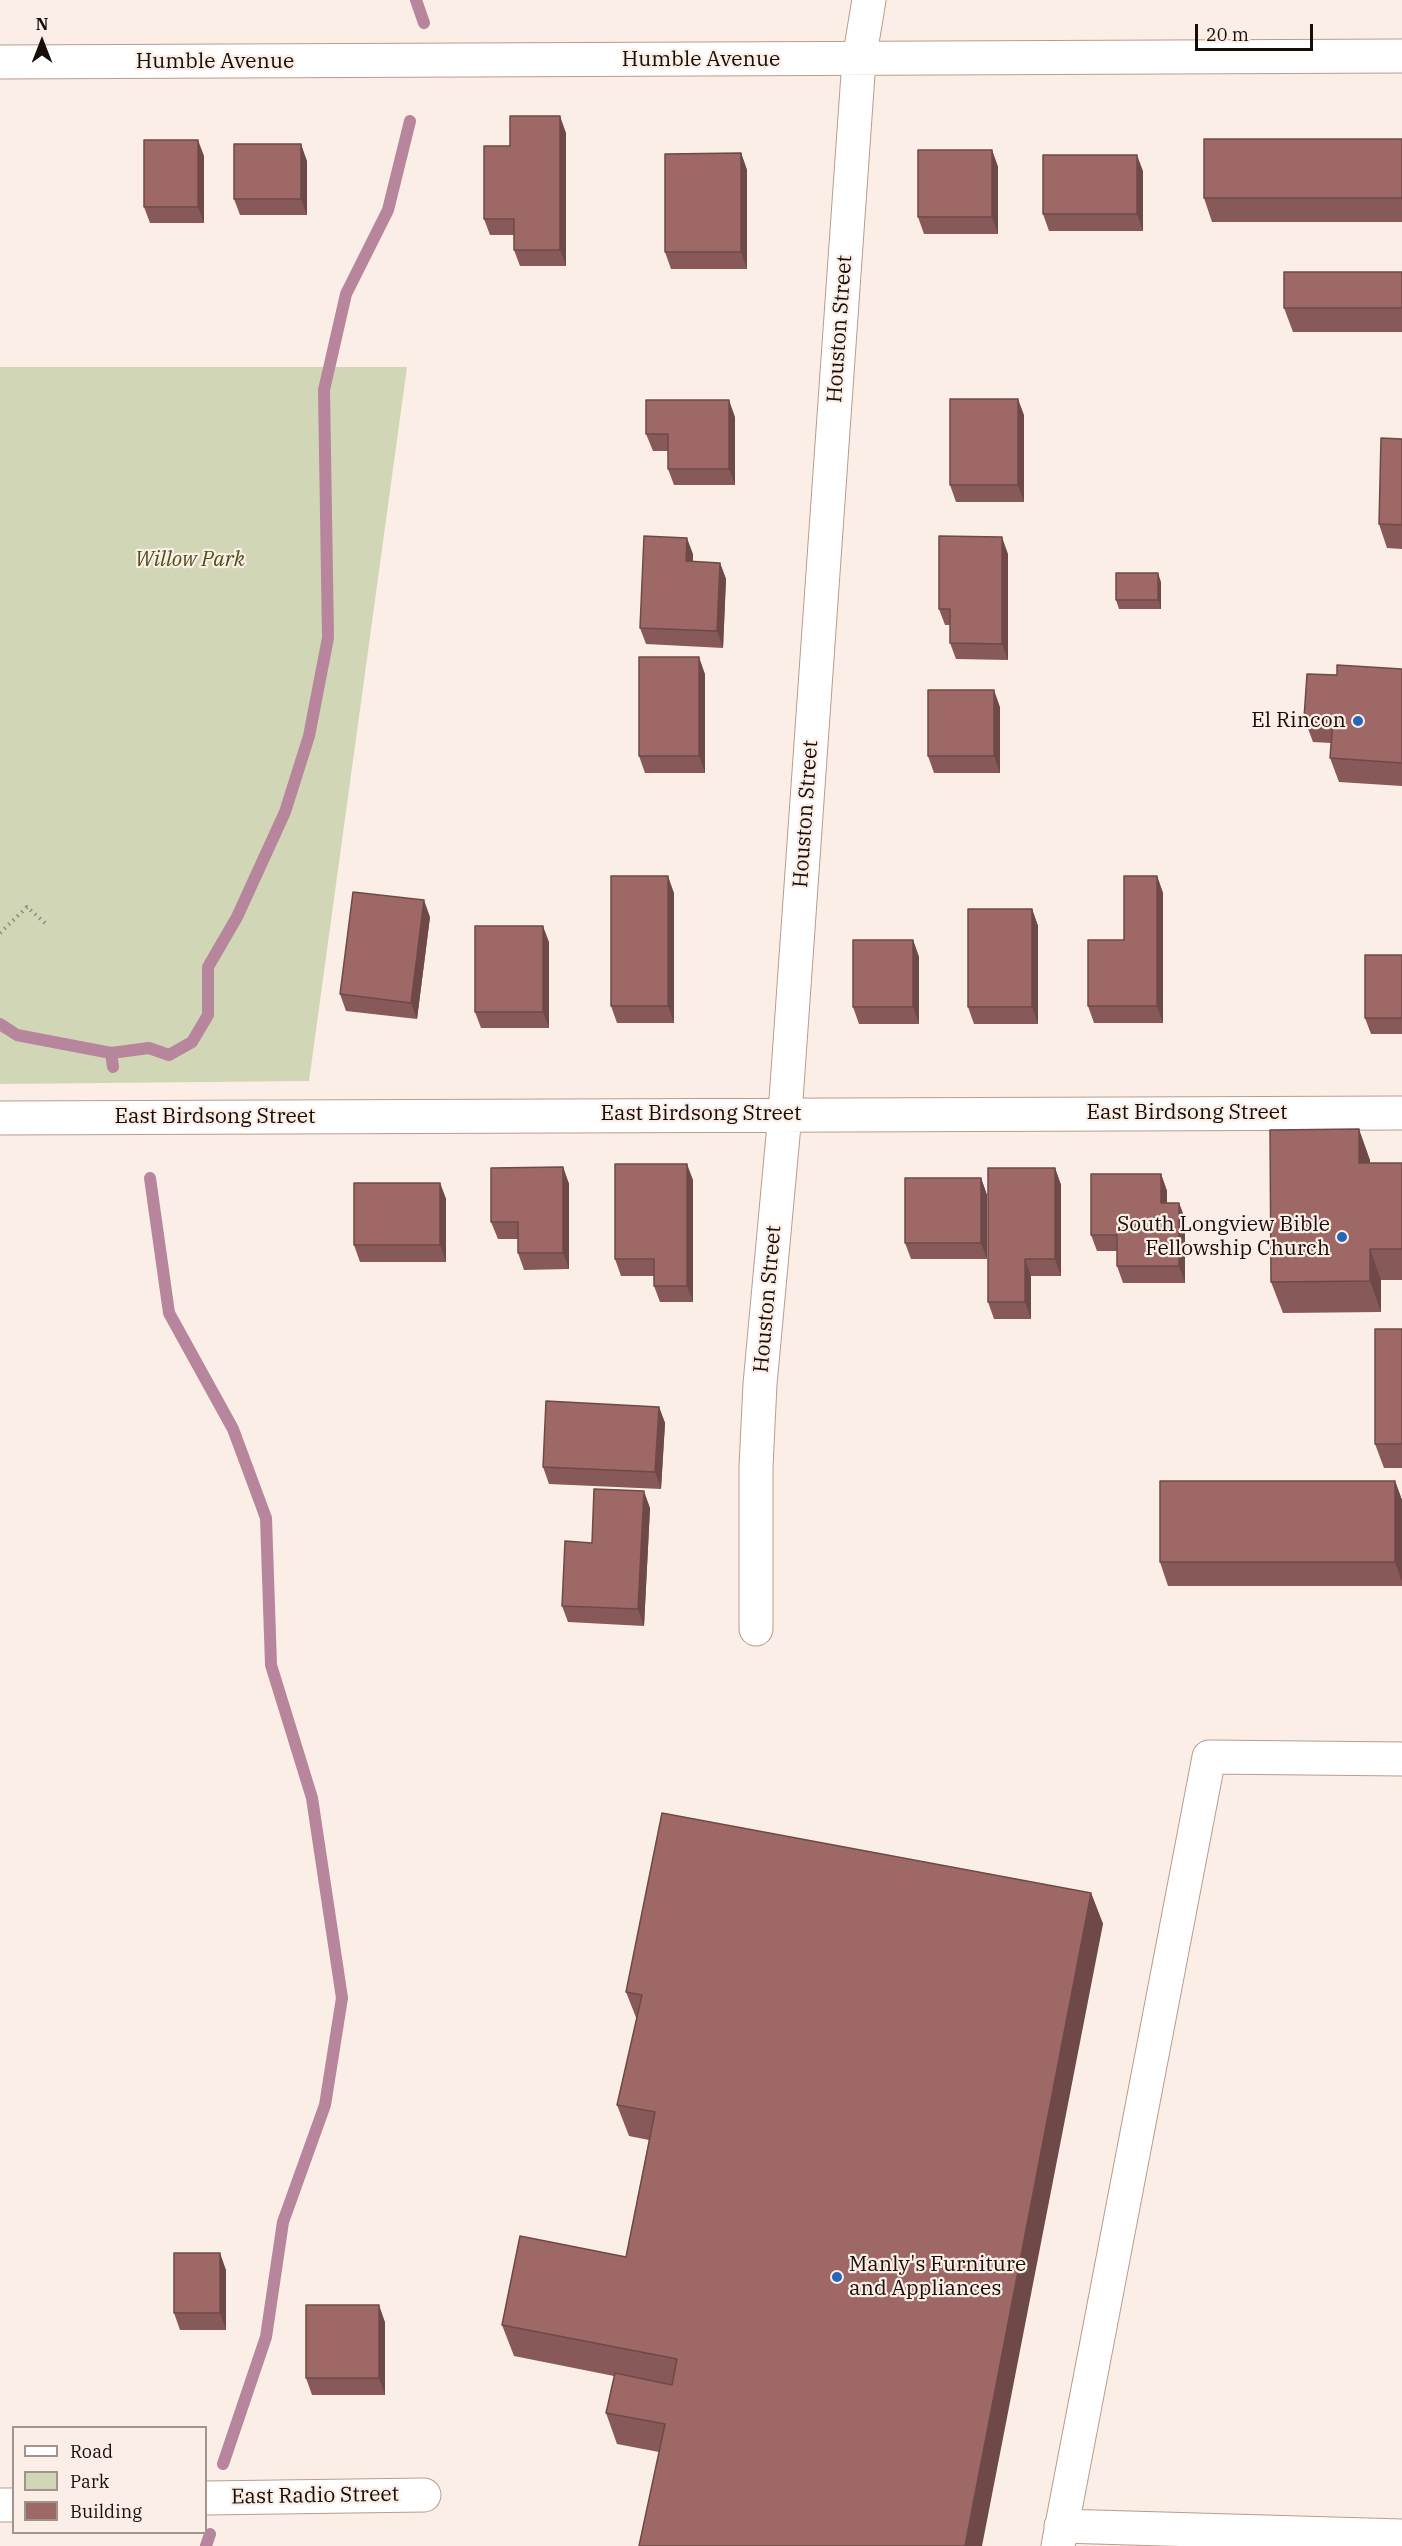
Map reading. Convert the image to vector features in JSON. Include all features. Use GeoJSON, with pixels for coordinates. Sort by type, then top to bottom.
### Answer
{"type":"FeatureCollection","features":[{"type":"Feature","properties":{"kind":"street","name":"Houston Street"},"geometry":{"type":"LineString","coordinates":[[756,1629],[757,1425],[785,1114],[859,60],[869,0]]}},
{"type":"Feature","properties":{"kind":"street","name":"Humble Avenue"},"geometry":{"type":"LineString","coordinates":[[0,62],[1402,56]]}},
{"type":"Feature","properties":{"kind":"street","name":"East Birdsong Street"},"geometry":{"type":"LineString","coordinates":[[0,1118],[1402,1113]]}},
{"type":"Feature","properties":{"kind":"street"},"geometry":{"type":"LineString","coordinates":[[1402,1759],[1209,1757],[1059,2536],[1402,2536]]}},
{"type":"Feature","properties":{"kind":"street","name":"East Radio Street"},"geometry":{"type":"LineString","coordinates":[[207,2498],[424,2495]]}},
{"type":"Feature","properties":{"kind":"path"},"geometry":{"type":"LineString","coordinates":[[0,933],[27,907],[45,923]]}},
{"type":"Feature","properties":{"kind":"green space","name":"Willow Park"},"geometry":{"type":"Polygon","coordinates":[[[0,367],[407,367],[309,1081],[0,1084],[0,367]]]}},
{"type":"Feature","properties":{"kind":"building"},"geometry":{"type":"Polygon","coordinates":[[[510,116],[560,116],[560,250],[514,250],[514,219],[484,219],[484,146],[510,146],[510,116]]]}},
{"type":"Feature","properties":{"kind":"building"},"geometry":{"type":"Polygon","coordinates":[[[1204,139],[1402,139],[1402,198],[1204,198],[1204,139]]]}},
{"type":"Feature","properties":{"kind":"building"},"geometry":{"type":"Polygon","coordinates":[[[144,140],[198,140],[198,207],[144,207],[144,140]]]}},
{"type":"Feature","properties":{"kind":"building"},"geometry":{"type":"Polygon","coordinates":[[[234,144],[301,144],[301,199],[234,199],[234,144]]]}},
{"type":"Feature","properties":{"kind":"building"},"geometry":{"type":"Polygon","coordinates":[[[918,150],[992,150],[992,217],[918,217],[918,150]]]}},
{"type":"Feature","properties":{"kind":"building"},"geometry":{"type":"Polygon","coordinates":[[[741,153],[741,252],[665,252],[665,154],[741,153]]]}},
{"type":"Feature","properties":{"kind":"building"},"geometry":{"type":"Polygon","coordinates":[[[1043,155],[1137,155],[1137,214],[1043,214],[1043,155]]]}},
{"type":"Feature","properties":{"kind":"building"},"geometry":{"type":"Polygon","coordinates":[[[1284,272],[1402,272],[1402,308],[1284,308],[1284,272]]]}},
{"type":"Feature","properties":{"kind":"building"},"geometry":{"type":"Polygon","coordinates":[[[950,399],[1018,399],[1018,485],[950,485],[950,399]]]}},
{"type":"Feature","properties":{"kind":"building"},"geometry":{"type":"Polygon","coordinates":[[[646,400],[729,400],[729,469],[668,469],[668,434],[646,434],[646,400]]]}},
{"type":"Feature","properties":{"kind":"building"},"geometry":{"type":"Polygon","coordinates":[[[1381,438],[1402,439],[1402,525],[1379,524],[1381,438]]]}},
{"type":"Feature","properties":{"kind":"building"},"geometry":{"type":"Polygon","coordinates":[[[644,536],[687,538],[686,561],[720,563],[717,631],[640,628],[644,536]]]}},
{"type":"Feature","properties":{"kind":"building"},"geometry":{"type":"Polygon","coordinates":[[[939,536],[1002,537],[1002,644],[950,643],[950,609],[939,609],[939,536]]]}},
{"type":"Feature","properties":{"kind":"building"},"geometry":{"type":"Polygon","coordinates":[[[1116,573],[1158,573],[1158,600],[1116,600],[1116,573]]]}},
{"type":"Feature","properties":{"kind":"building"},"geometry":{"type":"Polygon","coordinates":[[[639,657],[699,657],[699,756],[639,756],[639,657]]]}},
{"type":"Feature","properties":{"kind":"building","name":"El Rincon"},"geometry":{"type":"Polygon","coordinates":[[[1337,665],[1402,669],[1402,763],[1330,758],[1333,720],[1304,718],[1307,674],[1337,675],[1337,665]]]}},
{"type":"Feature","properties":{"kind":"building"},"geometry":{"type":"Polygon","coordinates":[[[928,690],[994,690],[994,756],[928,756],[928,690]]]}},
{"type":"Feature","properties":{"kind":"building"},"geometry":{"type":"Polygon","coordinates":[[[611,876],[668,876],[668,1006],[611,1006],[611,876]]]}},
{"type":"Feature","properties":{"kind":"building"},"geometry":{"type":"Polygon","coordinates":[[[1124,876],[1157,876],[1157,1006],[1088,1006],[1088,940],[1124,940],[1124,876]]]}},
{"type":"Feature","properties":{"kind":"building"},"geometry":{"type":"Polygon","coordinates":[[[353,892],[424,900],[411,1003],[340,994],[353,892]]]}},
{"type":"Feature","properties":{"kind":"building"},"geometry":{"type":"Polygon","coordinates":[[[968,909],[1032,909],[1032,1007],[968,1007],[968,909]]]}},
{"type":"Feature","properties":{"kind":"building"},"geometry":{"type":"Polygon","coordinates":[[[475,926],[543,926],[543,1012],[475,1012],[475,926]]]}},
{"type":"Feature","properties":{"kind":"building"},"geometry":{"type":"Polygon","coordinates":[[[853,940],[913,940],[913,1007],[853,1007],[853,940]]]}},
{"type":"Feature","properties":{"kind":"building"},"geometry":{"type":"Polygon","coordinates":[[[1365,955],[1402,955],[1402,1018],[1365,1018],[1365,955]]]}},
{"type":"Feature","properties":{"kind":"building","name":"South Longview Bible Fellowship Church"},"geometry":{"type":"Polygon","coordinates":[[[1359,1129],[1359,1163],[1402,1163],[1402,1249],[1370,1249],[1370,1281],[1271,1282],[1270,1130],[1359,1129]]]}},
{"type":"Feature","properties":{"kind":"building"},"geometry":{"type":"Polygon","coordinates":[[[615,1164],[687,1164],[687,1286],[654,1286],[654,1259],[615,1259],[615,1164]]]}},
{"type":"Feature","properties":{"kind":"building"},"geometry":{"type":"Polygon","coordinates":[[[563,1167],[563,1253],[518,1253],[518,1222],[491,1222],[491,1168],[563,1167]]]}},
{"type":"Feature","properties":{"kind":"building"},"geometry":{"type":"Polygon","coordinates":[[[988,1168],[1055,1168],[1055,1259],[1025,1259],[1025,1302],[988,1302],[988,1168]]]}},
{"type":"Feature","properties":{"kind":"building"},"geometry":{"type":"Polygon","coordinates":[[[1091,1174],[1161,1174],[1161,1203],[1179,1203],[1179,1266],[1117,1266],[1117,1235],[1091,1235],[1091,1174]]]}},
{"type":"Feature","properties":{"kind":"building"},"geometry":{"type":"Polygon","coordinates":[[[905,1178],[981,1178],[981,1243],[905,1243],[905,1178]]]}},
{"type":"Feature","properties":{"kind":"building"},"geometry":{"type":"Polygon","coordinates":[[[354,1183],[440,1183],[440,1245],[354,1245],[354,1183]]]}},
{"type":"Feature","properties":{"kind":"building"},"geometry":{"type":"Polygon","coordinates":[[[1375,1329],[1402,1329],[1402,1444],[1375,1444],[1375,1329]]]}},
{"type":"Feature","properties":{"kind":"building"},"geometry":{"type":"Polygon","coordinates":[[[546,1401],[659,1407],[655,1472],[543,1467],[546,1401]]]}},
{"type":"Feature","properties":{"kind":"building"},"geometry":{"type":"Polygon","coordinates":[[[1160,1481],[1395,1481],[1395,1562],[1160,1562],[1160,1481]]]}},
{"type":"Feature","properties":{"kind":"building"},"geometry":{"type":"Polygon","coordinates":[[[594,1489],[644,1491],[638,1609],[562,1606],[565,1541],[592,1543],[594,1489]]]}},
{"type":"Feature","properties":{"kind":"building","name":"Manly's Furniture and Appliances"},"geometry":{"type":"Polygon","coordinates":[[[662,1813],[1091,1893],[965,2546],[639,2546],[665,2424],[606,2413],[615,2373],[672,2385],[677,2359],[502,2325],[520,2236],[626,2257],[655,2112],[617,2105],[642,1995],[626,1992],[662,1813]]]}},
{"type":"Feature","properties":{"kind":"building"},"geometry":{"type":"Polygon","coordinates":[[[174,2253],[220,2253],[220,2313],[174,2313],[174,2253]]]}},
{"type":"Feature","properties":{"kind":"building"},"geometry":{"type":"Polygon","coordinates":[[[306,2305],[379,2305],[379,2378],[306,2378],[306,2305]]]}},
{"type":"Feature","properties":{"kind":"waterway"},"geometry":{"type":"LineString","coordinates":[[416,0],[424,23]]}},
{"type":"Feature","properties":{"kind":"waterway"},"geometry":{"type":"LineString","coordinates":[[111,1053],[149,1048],[169,1055],[192,1042],[208,1015],[208,967],[237,917],[285,812],[309,736],[328,638],[324,390],[346,294],[388,210],[410,121]]}},
{"type":"Feature","properties":{"kind":"waterway"},"geometry":{"type":"LineString","coordinates":[[0,1024],[17,1035],[111,1053],[113,1067]]}},
{"type":"Feature","properties":{"kind":"waterway"},"geometry":{"type":"LineString","coordinates":[[150,1178],[169,1313],[233,1429],[266,1518],[271,1665],[312,1798],[342,1998],[325,2105],[283,2222],[266,2337],[223,2464]]}},
{"type":"Feature","properties":{"kind":"waterway"},"geometry":{"type":"LineString","coordinates":[[206,2546],[210,2534]]}},
{"type":"Feature","properties":{"kind":"place","name":"El Rincon"},"geometry":{"type":"Point","coordinates":[1358,721]}},
{"type":"Feature","properties":{"kind":"place","name":"South Longview Bible Fellowship Church"},"geometry":{"type":"Point","coordinates":[1342,1237]}},
{"type":"Feature","properties":{"kind":"place","name":"Manly's Furniture and Appliances"},"geometry":{"type":"Point","coordinates":[837,2277]}}]}
